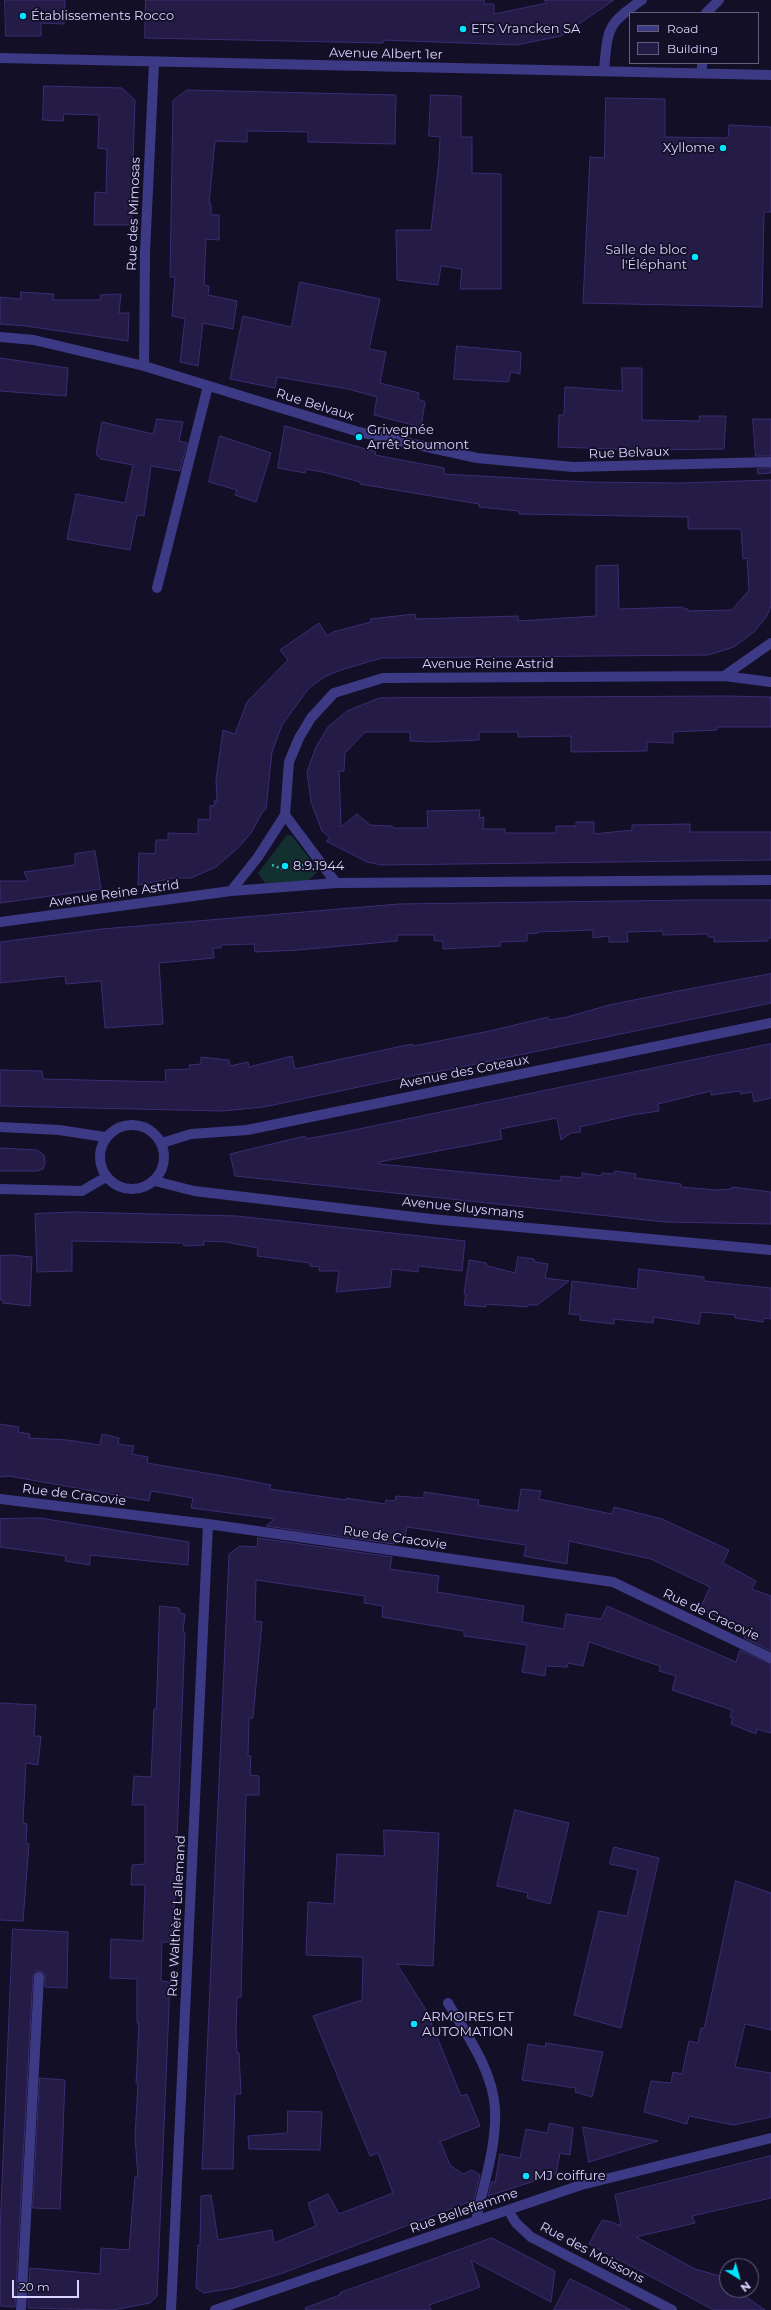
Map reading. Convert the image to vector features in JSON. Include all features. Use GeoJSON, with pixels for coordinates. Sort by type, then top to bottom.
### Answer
{"type":"FeatureCollection","features":[{"type":"Feature","properties":{"kind":"street"},"geometry":{"type":"LineString","coordinates":[[604,70],[607,34],[612,24],[620,15],[642,0]]}},
{"type":"Feature","properties":{"kind":"street"},"geometry":{"type":"LineString","coordinates":[[707,12],[719,0]]}},
{"type":"Feature","properties":{"kind":"street","name":"Avenue Albert 1er"},"geometry":{"type":"LineString","coordinates":[[0,58],[154,63],[604,70],[702,68],[771,75]]}},
{"type":"Feature","properties":{"kind":"street","name":"Rue des Mimosas"},"geometry":{"type":"LineString","coordinates":[[144,366],[145,252],[154,63]]}},
{"type":"Feature","properties":{"kind":"street","name":"Rue Belvaux"},"geometry":{"type":"LineString","coordinates":[[0,338],[34,340],[144,366],[359,432],[477,458],[573,467],[771,462]]}},
{"type":"Feature","properties":{"kind":"street"},"geometry":{"type":"LineString","coordinates":[[157,588],[208,386]]}},
{"type":"Feature","properties":{"kind":"street"},"geometry":{"type":"LineString","coordinates":[[724,676],[771,643]]}},
{"type":"Feature","properties":{"kind":"street","name":"Avenue Reine Astrid"},"geometry":{"type":"LineString","coordinates":[[231,891],[258,857],[285,815],[289,762],[299,738],[311,718],[334,693],[353,686],[384,678],[724,676],[771,682]]}},
{"type":"Feature","properties":{"kind":"street"},"geometry":{"type":"LineString","coordinates":[[285,815],[336,883]]}},
{"type":"Feature","properties":{"kind":"street","name":"Avenue Reine Astrid"},"geometry":{"type":"LineString","coordinates":[[0,922],[231,891],[336,883],[771,880]]}},
{"type":"Feature","properties":{"kind":"street","name":"Avenue des Coteaux"},"geometry":{"type":"LineString","coordinates":[[162,1143],[191,1134],[247,1130],[771,1023]]}},
{"type":"Feature","properties":{"kind":"street"},"geometry":{"type":"LineString","coordinates":[[139,1124],[153,1131],[162,1143],[165,1154],[162,1170],[155,1181],[139,1189],[121,1188],[106,1177],[100,1164],[100,1150],[105,1137],[119,1126],[139,1124]]}},
{"type":"Feature","properties":{"kind":"street"},"geometry":{"type":"LineString","coordinates":[[0,1127],[59,1130],[105,1137]]}},
{"type":"Feature","properties":{"kind":"street"},"geometry":{"type":"LineString","coordinates":[[0,1189],[82,1191],[106,1177]]}},
{"type":"Feature","properties":{"kind":"street","name":"Avenue Sluysmans"},"geometry":{"type":"LineString","coordinates":[[155,1181],[194,1191],[431,1219],[771,1250]]}},
{"type":"Feature","properties":{"kind":"street","name":"Rue de Cracovie"},"geometry":{"type":"LineString","coordinates":[[0,1499],[208,1524],[613,1582],[771,1658]]}},
{"type":"Feature","properties":{"kind":"street","name":"Rue Walthère Lallemand"},"geometry":{"type":"LineString","coordinates":[[171,2310],[208,1524]]}},
{"type":"Feature","properties":{"kind":"street"},"geometry":{"type":"LineString","coordinates":[[21,2310],[39,1977]]}},
{"type":"Feature","properties":{"kind":"street"},"geometry":{"type":"LineString","coordinates":[[448,2003],[473,2044],[488,2078],[495,2108],[493,2136],[476,2221]]}},
{"type":"Feature","properties":{"kind":"street","name":"Rue Belleflamme"},"geometry":{"type":"LineString","coordinates":[[215,2310],[581,2185],[771,2138]]}},
{"type":"Feature","properties":{"kind":"street","name":"Rue des Moissons"},"geometry":{"type":"LineString","coordinates":[[508,2210],[516,2223],[531,2237],[672,2310]]}},
{"type":"Feature","properties":{"kind":"path"},"geometry":{"type":"LineString","coordinates":[[258,857],[280,869],[292,869],[316,858]]}},
{"type":"Feature","properties":{"kind":"green space"},"geometry":{"type":"Polygon","coordinates":[[[287,835],[292,836],[317,868],[317,872],[308,881],[265,883],[258,873],[287,835]]]}},
{"type":"Feature","properties":{"kind":"building","name":"Établissements Rocco"},"geometry":{"type":"Polygon","coordinates":[[[5,0],[65,0],[64,24],[41,23],[41,36],[6,36],[5,0]]]}},
{"type":"Feature","properties":{"kind":"building"},"geometry":{"type":"Polygon","coordinates":[[[146,0],[484,0],[484,4],[494,4],[494,14],[547,3],[544,0],[614,0],[561,36],[516,45],[383,40],[383,43],[145,38],[146,0]]]}},
{"type":"Feature","properties":{"kind":"building"},"geometry":{"type":"Polygon","coordinates":[[[44,86],[122,88],[135,100],[131,225],[94,225],[95,192],[106,193],[107,149],[98,148],[99,115],[64,114],[63,121],[43,120],[44,86]]]}},
{"type":"Feature","properties":{"kind":"building"},"geometry":{"type":"Polygon","coordinates":[[[187,90],[396,95],[395,144],[308,142],[308,132],[247,131],[247,142],[215,141],[209,204],[211,204],[211,215],[219,215],[219,240],[206,239],[204,285],[209,286],[208,295],[237,301],[233,329],[203,323],[198,366],[180,362],[185,319],[172,316],[175,277],[170,277],[173,101],[187,90]]]}},
{"type":"Feature","properties":{"kind":"building"},"geometry":{"type":"Polygon","coordinates":[[[431,95],[461,96],[461,137],[472,137],[472,173],[501,174],[501,289],[460,289],[462,269],[441,266],[438,285],[397,280],[396,230],[431,230],[439,160],[440,137],[429,136],[431,95]]]}},
{"type":"Feature","properties":{"kind":"building"},"geometry":{"type":"Polygon","coordinates":[[[606,98],[665,99],[665,137],[728,138],[729,125],[771,127],[771,212],[764,212],[762,307],[583,303],[590,157],[604,158],[606,98]]]}},
{"type":"Feature","properties":{"kind":"building"},"geometry":{"type":"Polygon","coordinates":[[[300,282],[380,299],[369,349],[386,352],[380,383],[419,393],[418,399],[425,402],[421,427],[374,415],[377,397],[348,389],[277,377],[275,388],[230,379],[243,316],[291,327],[300,282]]]}},
{"type":"Feature","properties":{"kind":"building"},"geometry":{"type":"Polygon","coordinates":[[[21,292],[54,294],[53,300],[100,300],[101,295],[121,294],[119,313],[129,313],[128,341],[26,326],[0,324],[0,297],[20,299],[21,292]]]}},
{"type":"Feature","properties":{"kind":"building"},"geometry":{"type":"Polygon","coordinates":[[[457,346],[521,352],[520,374],[511,372],[508,382],[454,379],[457,346]]]}},
{"type":"Feature","properties":{"kind":"building"},"geometry":{"type":"Polygon","coordinates":[[[0,358],[68,368],[66,396],[0,391],[0,358]]]}},
{"type":"Feature","properties":{"kind":"building"},"geometry":{"type":"Polygon","coordinates":[[[622,368],[642,368],[642,420],[700,421],[699,416],[726,416],[724,449],[639,450],[558,447],[559,415],[564,415],[565,387],[622,391],[622,368]]]}},
{"type":"Feature","properties":{"kind":"building"},"geometry":{"type":"Polygon","coordinates":[[[157,419],[183,422],[179,441],[187,443],[180,471],[151,466],[144,516],[137,515],[130,550],[67,539],[76,494],[125,503],[133,465],[101,459],[96,454],[102,422],[153,434],[157,419]]]}},
{"type":"Feature","properties":{"kind":"building"},"geometry":{"type":"Polygon","coordinates":[[[753,419],[771,419],[771,456],[756,456],[753,419]]]}},
{"type":"Feature","properties":{"kind":"building"},"geometry":{"type":"Polygon","coordinates":[[[285,426],[376,452],[375,455],[444,468],[444,474],[586,482],[679,483],[771,480],[771,606],[767,616],[754,632],[734,647],[708,655],[382,658],[326,676],[309,688],[282,725],[272,752],[266,809],[263,811],[251,833],[238,848],[216,867],[191,878],[174,878],[138,885],[139,853],[155,854],[156,840],[168,840],[168,833],[198,834],[198,819],[210,820],[210,806],[215,805],[214,801],[217,801],[216,780],[223,730],[235,734],[247,702],[288,660],[280,650],[319,623],[327,636],[333,632],[371,622],[370,619],[415,614],[416,619],[518,616],[518,621],[596,616],[596,566],[618,565],[619,609],[683,607],[683,609],[688,609],[688,611],[732,610],[749,590],[747,558],[743,559],[741,529],[688,529],[688,517],[519,514],[519,511],[479,507],[479,504],[360,484],[360,482],[327,473],[306,469],[305,473],[278,468],[285,426]]]}},
{"type":"Feature","properties":{"kind":"building"},"geometry":{"type":"Polygon","coordinates":[[[220,436],[271,453],[256,502],[235,495],[237,490],[209,482],[220,436]]]}},
{"type":"Feature","properties":{"kind":"building"},"geometry":{"type":"Polygon","coordinates":[[[771,468],[771,473],[758,474],[757,469],[771,468]]]}},
{"type":"Feature","properties":{"kind":"building"},"geometry":{"type":"Polygon","coordinates":[[[771,697],[771,727],[717,727],[717,730],[673,732],[673,743],[647,742],[647,751],[571,752],[571,736],[518,737],[518,732],[479,732],[479,740],[430,742],[410,741],[410,732],[365,732],[345,753],[344,771],[339,771],[341,827],[357,814],[370,825],[392,826],[393,828],[428,828],[427,811],[480,810],[479,818],[484,817],[483,829],[505,829],[505,833],[556,833],[556,826],[576,826],[576,822],[594,822],[594,834],[632,830],[632,825],[690,824],[690,832],[771,832],[771,860],[382,865],[367,862],[326,841],[330,838],[322,831],[311,802],[307,772],[316,747],[328,727],[347,711],[379,698],[771,697]]]}},
{"type":"Feature","properties":{"kind":"building"},"geometry":{"type":"Polygon","coordinates":[[[95,851],[101,889],[0,903],[0,881],[28,881],[24,872],[75,865],[75,854],[95,851]]]}},
{"type":"Feature","properties":{"kind":"building"},"geometry":{"type":"Polygon","coordinates":[[[771,900],[771,938],[768,938],[768,941],[714,942],[714,937],[708,937],[708,934],[663,935],[662,931],[627,932],[628,942],[609,942],[609,936],[593,938],[593,930],[538,932],[527,934],[527,941],[500,942],[501,946],[443,949],[443,941],[434,941],[434,935],[397,935],[397,941],[298,950],[255,952],[254,944],[221,945],[221,948],[213,948],[214,958],[159,963],[163,1024],[105,1028],[101,981],[66,984],[65,976],[0,983],[0,942],[102,929],[399,904],[771,900]]]}},
{"type":"Feature","properties":{"kind":"building"},"geometry":{"type":"Polygon","coordinates":[[[771,974],[771,1003],[264,1107],[223,1111],[0,1106],[0,1070],[42,1071],[43,1079],[166,1082],[165,1070],[190,1069],[189,1065],[201,1064],[201,1057],[229,1060],[230,1066],[248,1062],[249,1067],[292,1056],[295,1069],[412,1044],[413,1046],[490,1031],[548,1017],[549,1020],[567,1017],[609,1005],[771,974]]]}},
{"type":"Feature","properties":{"kind":"building"},"geometry":{"type":"Polygon","coordinates":[[[771,1044],[771,1098],[754,1102],[752,1092],[741,1094],[740,1091],[711,1095],[711,1091],[658,1104],[659,1111],[632,1115],[580,1127],[581,1132],[571,1133],[561,1140],[557,1118],[500,1129],[502,1139],[379,1162],[379,1164],[561,1181],[561,1176],[582,1178],[582,1173],[601,1176],[602,1173],[614,1174],[615,1171],[636,1174],[635,1178],[681,1184],[681,1187],[717,1190],[731,1189],[732,1187],[771,1192],[771,1224],[665,1222],[235,1176],[230,1154],[305,1136],[306,1139],[344,1132],[771,1044]]]}},
{"type":"Feature","properties":{"kind":"building"},"geometry":{"type":"Polygon","coordinates":[[[0,1148],[37,1150],[44,1155],[45,1164],[43,1169],[37,1171],[0,1171],[0,1148]]]}},
{"type":"Feature","properties":{"kind":"building"},"geometry":{"type":"Polygon","coordinates":[[[73,1212],[237,1216],[465,1241],[462,1271],[418,1266],[418,1272],[392,1269],[390,1287],[336,1292],[339,1271],[319,1271],[320,1267],[310,1266],[310,1263],[257,1256],[258,1248],[226,1242],[204,1241],[204,1245],[184,1246],[183,1243],[72,1241],[72,1271],[37,1272],[35,1214],[73,1212]]]}},
{"type":"Feature","properties":{"kind":"building"},"geometry":{"type":"Polygon","coordinates":[[[11,1255],[32,1257],[30,1306],[3,1303],[3,1300],[0,1300],[0,1256],[11,1255]]]}},
{"type":"Feature","properties":{"kind":"building"},"geometry":{"type":"Polygon","coordinates":[[[518,1257],[534,1259],[535,1262],[548,1264],[545,1278],[569,1281],[537,1305],[528,1305],[527,1307],[486,1304],[486,1307],[464,1305],[466,1295],[464,1294],[469,1260],[486,1263],[488,1266],[515,1273],[518,1257]]]}},
{"type":"Feature","properties":{"kind":"building"},"geometry":{"type":"Polygon","coordinates":[[[639,1269],[704,1277],[704,1281],[771,1288],[771,1319],[764,1318],[763,1322],[735,1318],[735,1315],[701,1312],[699,1324],[654,1317],[653,1323],[614,1319],[614,1324],[580,1320],[580,1315],[569,1314],[572,1281],[637,1289],[639,1269]]]}},
{"type":"Feature","properties":{"kind":"building"},"geometry":{"type":"Polygon","coordinates":[[[0,1424],[19,1427],[18,1432],[30,1434],[29,1438],[67,1440],[100,1445],[102,1434],[119,1438],[118,1444],[134,1446],[132,1454],[148,1457],[147,1463],[271,1485],[270,1489],[346,1500],[346,1498],[385,1504],[386,1500],[395,1501],[396,1496],[424,1498],[424,1492],[479,1500],[478,1505],[518,1511],[521,1489],[541,1491],[539,1499],[612,1514],[614,1507],[662,1519],[729,1550],[723,1563],[756,1581],[752,1589],[771,1596],[771,1651],[744,1638],[746,1630],[700,1609],[710,1587],[651,1559],[569,1541],[567,1564],[524,1556],[526,1545],[407,1527],[405,1537],[396,1536],[394,1544],[266,1526],[275,1519],[191,1508],[193,1498],[151,1491],[149,1501],[9,1476],[0,1477],[0,1424]]]}},
{"type":"Feature","properties":{"kind":"building"},"geometry":{"type":"Polygon","coordinates":[[[40,1518],[189,1542],[188,1565],[90,1555],[90,1565],[65,1561],[66,1556],[0,1547],[0,1519],[40,1518]]]}},
{"type":"Feature","properties":{"kind":"building"},"geometry":{"type":"Polygon","coordinates":[[[258,1538],[392,1557],[390,1569],[439,1576],[437,1592],[524,1606],[522,1622],[564,1629],[566,1614],[601,1619],[607,1606],[736,1662],[740,1650],[771,1664],[771,1733],[757,1729],[756,1734],[731,1724],[733,1718],[730,1717],[732,1710],[672,1690],[676,1676],[659,1671],[660,1666],[589,1642],[583,1666],[568,1663],[567,1667],[546,1666],[545,1676],[522,1672],[527,1645],[464,1636],[464,1631],[382,1617],[383,1606],[364,1603],[365,1596],[256,1580],[255,1621],[262,1622],[253,1718],[249,1718],[248,1756],[251,1756],[250,1775],[259,1776],[259,1795],[246,1795],[241,1997],[237,1997],[236,2030],[241,2094],[235,2094],[233,2169],[202,2169],[229,1554],[240,1546],[257,1547],[258,1538]]]}},
{"type":"Feature","properties":{"kind":"building"},"geometry":{"type":"Polygon","coordinates":[[[160,1606],[179,1608],[180,1613],[185,1614],[183,1632],[185,1633],[173,1942],[162,1942],[161,1981],[170,1982],[157,2296],[150,2303],[113,2310],[28,2308],[30,2268],[100,2274],[101,2248],[129,2250],[135,2177],[138,2177],[135,2137],[139,2023],[137,2023],[137,1979],[110,1978],[111,1939],[143,1941],[145,1885],[131,1885],[132,1865],[145,1864],[145,1805],[132,1805],[134,1776],[151,1777],[154,1709],[156,1709],[160,1606]]]}},
{"type":"Feature","properties":{"kind":"building"},"geometry":{"type":"Polygon","coordinates":[[[0,1703],[36,1705],[34,1736],[41,1736],[38,1765],[26,1763],[23,1823],[27,1824],[26,1843],[29,1844],[23,1921],[0,1920],[0,1703]]]}},
{"type":"Feature","properties":{"kind":"building"},"geometry":{"type":"Polygon","coordinates":[[[515,1810],[569,1823],[550,1904],[527,1898],[528,1893],[497,1886],[515,1810]]]}},
{"type":"Feature","properties":{"kind":"building"},"geometry":{"type":"Polygon","coordinates":[[[384,1830],[439,1833],[433,1966],[397,1964],[426,2010],[461,2096],[467,2094],[480,2126],[439,2142],[441,2143],[450,2165],[463,2174],[472,2170],[480,2175],[474,2200],[283,2273],[234,2288],[204,2293],[196,2288],[198,2245],[200,2246],[201,2196],[211,2195],[218,2240],[272,2230],[274,2243],[316,2226],[308,2203],[328,2194],[339,2214],[393,2193],[378,2153],[370,2156],[313,2016],[362,2000],[363,1957],[306,1955],[308,1902],[334,1904],[337,1854],[384,1856],[384,1830]]]}},
{"type":"Feature","properties":{"kind":"building"},"geometry":{"type":"Polygon","coordinates":[[[614,1847],[659,1858],[621,2028],[574,2015],[599,1911],[627,1916],[638,1870],[610,1864],[614,1847]]]}},
{"type":"Feature","properties":{"kind":"building"},"geometry":{"type":"Polygon","coordinates":[[[736,1881],[771,1893],[771,2030],[745,2024],[735,2067],[771,2073],[771,2117],[734,2125],[689,2116],[687,2124],[644,2112],[651,2081],[671,2083],[673,2072],[682,2074],[689,2041],[698,2043],[701,2028],[704,2028],[736,1881]]]}},
{"type":"Feature","properties":{"kind":"building"},"geometry":{"type":"Polygon","coordinates":[[[13,1929],[68,1932],[67,1988],[45,1987],[45,1974],[40,1971],[36,1971],[33,1977],[15,2307],[0,2306],[0,2231],[13,1929]]]}},
{"type":"Feature","properties":{"kind":"building"},"geometry":{"type":"Polygon","coordinates":[[[546,2043],[603,2052],[592,2097],[575,2092],[576,2088],[522,2080],[528,2044],[545,2047],[546,2043]]]}},
{"type":"Feature","properties":{"kind":"building"},"geometry":{"type":"Polygon","coordinates":[[[40,2078],[65,2080],[60,2209],[33,2208],[40,2078]]]}},
{"type":"Feature","properties":{"kind":"building"},"geometry":{"type":"Polygon","coordinates":[[[288,2111],[322,2112],[320,2150],[249,2149],[248,2136],[287,2133],[288,2111]]]}},
{"type":"Feature","properties":{"kind":"building"},"geometry":{"type":"Polygon","coordinates":[[[550,2123],[573,2128],[570,2155],[560,2153],[556,2174],[488,2196],[492,2181],[495,2183],[500,2154],[520,2158],[526,2129],[547,2133],[550,2123]]]}},
{"type":"Feature","properties":{"kind":"building"},"geometry":{"type":"Polygon","coordinates":[[[583,2127],[658,2141],[589,2162],[583,2127]]]}},
{"type":"Feature","properties":{"kind":"building"},"geometry":{"type":"Polygon","coordinates":[[[771,2156],[771,2198],[692,2216],[695,2223],[636,2237],[695,2269],[719,2276],[719,2298],[748,2298],[765,2310],[714,2310],[589,2244],[602,2220],[621,2226],[615,2195],[771,2156]]]}},
{"type":"Feature","properties":{"kind":"building"},"geometry":{"type":"Polygon","coordinates":[[[492,2238],[555,2271],[551,2302],[471,2260],[480,2287],[429,2305],[431,2310],[306,2310],[305,2308],[340,2295],[340,2293],[492,2238]]]}},
{"type":"Feature","properties":{"kind":"building"},"geometry":{"type":"Polygon","coordinates":[[[570,2279],[589,2288],[631,2310],[554,2310],[570,2279]]]}},
{"type":"Feature","properties":{"kind":"place","name":"Établissements Rocco"},"geometry":{"type":"Point","coordinates":[23,16]}},
{"type":"Feature","properties":{"kind":"place","name":"ETS Vrancken SA"},"geometry":{"type":"Point","coordinates":[463,29]}},
{"type":"Feature","properties":{"kind":"place","name":"Xyllome"},"geometry":{"type":"Point","coordinates":[723,148]}},
{"type":"Feature","properties":{"kind":"place","name":"Salle de bloc l'Éléphant"},"geometry":{"type":"Point","coordinates":[695,257]}},
{"type":"Feature","properties":{"kind":"place","name":"Grivegnée Arrêt Stoumont"},"geometry":{"type":"Point","coordinates":[359,437]}},
{"type":"Feature","properties":{"kind":"place","name":"8.9.1944"},"geometry":{"type":"Point","coordinates":[285,866]}},
{"type":"Feature","properties":{"kind":"place","name":"ARMOIRES ET AUTOMATION"},"geometry":{"type":"Point","coordinates":[414,2024]}},
{"type":"Feature","properties":{"kind":"place","name":"MJ coiffure"},"geometry":{"type":"Point","coordinates":[526,2176]}}]}
